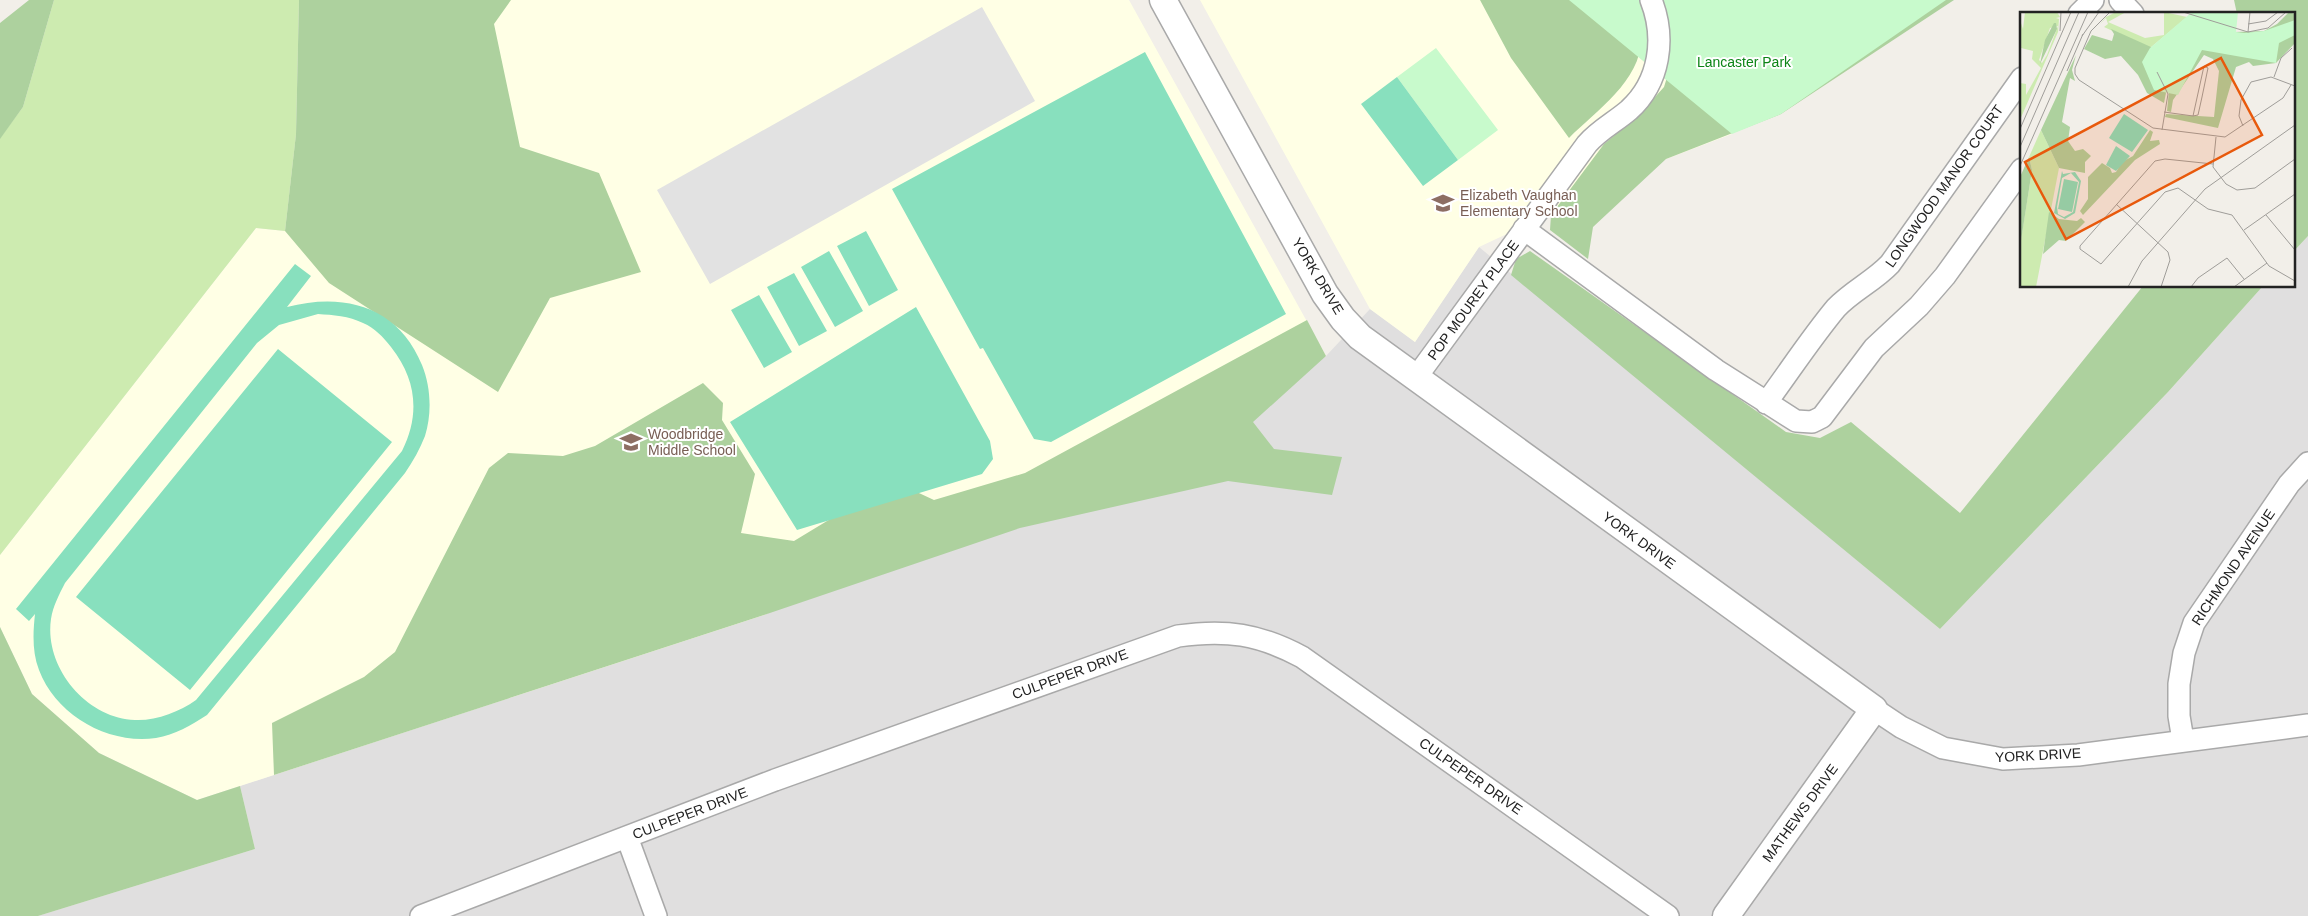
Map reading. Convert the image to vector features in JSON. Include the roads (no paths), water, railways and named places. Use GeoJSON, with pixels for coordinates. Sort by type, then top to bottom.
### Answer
{"type":"FeatureCollection","features":[{"type":"Feature","properties":{"kind":"street","name":"YORK DRIVE"},"geometry":{"type":"LineString","coordinates":[[1163,0],[1325,294],[1343,319],[1360,337],[1415,379],[1901,727],[1943,748],[1991,758],[2078,755],[2308,725]]}},
{"type":"Feature","properties":{"kind":"street","name":"POP MOUREY PLACE"},"geometry":{"type":"LineString","coordinates":[[1415,379],[1593,138],[1627,111],[1645,92],[1656,64],[1660,42],[1657,18],[1651,0]]}},
{"type":"Feature","properties":{"kind":"street"},"geometry":{"type":"LineString","coordinates":[[2082,12],[2093,0]]}},
{"type":"Feature","properties":{"kind":"street"},"geometry":{"type":"LineString","coordinates":[[2120,0],[2131,12]]}},
{"type":"Feature","properties":{"kind":"street","name":"LONGWOOD MANOR COURT"},"geometry":{"type":"LineString","coordinates":[[1766,403],[1837,308],[1854,292],[1878,277],[1890,264],[2020,81]]}},
{"type":"Feature","properties":{"kind":"street"},"geometry":{"type":"LineString","coordinates":[[1524,229],[1716,370],[1796,421],[1812,422],[1822,417],[1874,348],[1919,306],[1945,276],[2020,172]]}},
{"type":"Feature","properties":{"kind":"street","name":"RICHMOND AVENUE"},"geometry":{"type":"LineString","coordinates":[[2183,740],[2179,716],[2179,684],[2184,653],[2194,623],[2289,484],[2308,463]]}},
{"type":"Feature","properties":{"kind":"street","name":"CULPEPER DRIVE"},"geometry":{"type":"LineString","coordinates":[[422,916],[775,780],[1178,636],[1204,632],[1231,632],[1278,644],[1302,657],[1668,916]]}},
{"type":"Feature","properties":{"kind":"street","name":"MATHEWS DRIVE"},"geometry":{"type":"LineString","coordinates":[[1726,916],[1874,709]]}},
{"type":"Feature","properties":{"kind":"street"},"geometry":{"type":"LineString","coordinates":[[627,837],[656,916]]}},
{"type":"Feature","properties":{"kind":"place","name":"Elizabeth Vaughan Elementary School"},"geometry":{"type":"Point","coordinates":[1443,203]}},
{"type":"Feature","properties":{"kind":"place","name":"Woodbridge Middle School"},"geometry":{"type":"Point","coordinates":[631,442]}},
{"type":"Feature","properties":{"kind":"park label","name":"Lancaster Park"},"geometry":{"type":"Point","coordinates":[1744,62]}}]}
